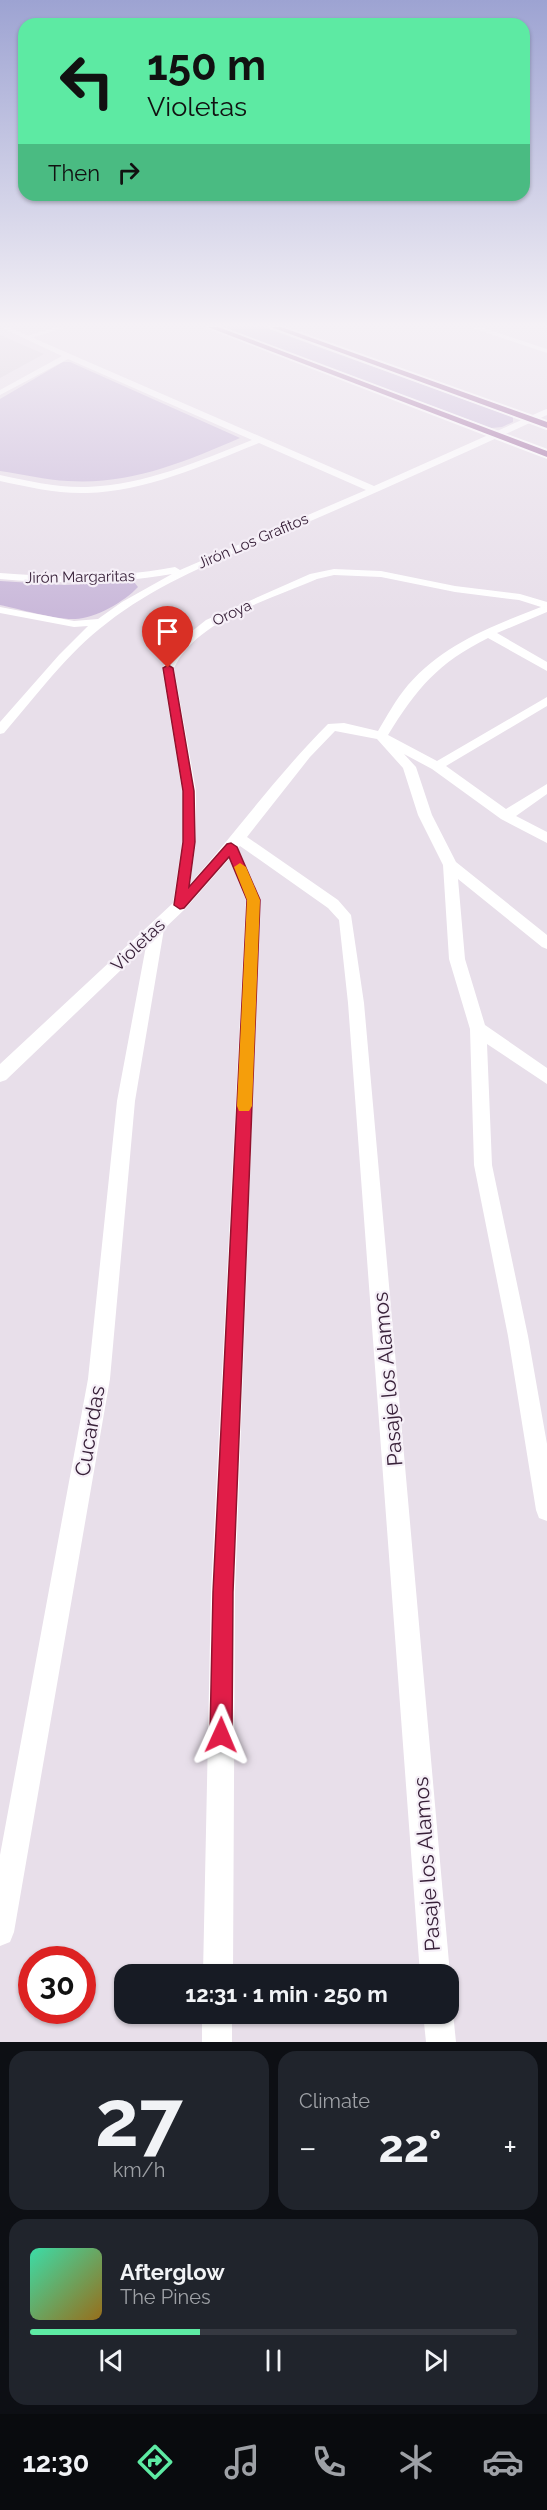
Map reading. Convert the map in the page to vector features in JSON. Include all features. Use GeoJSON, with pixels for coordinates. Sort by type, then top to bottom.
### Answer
{"type":"FeatureCollection","features":[{"type":"Feature","properties":{"kind":"main road"},"geometry":{"type":"LineString","coordinates":[[463,422],[547,454]]}},
{"type":"Feature","properties":{"kind":"street"},"geometry":{"type":"LineString","coordinates":[[223,422],[374,490]]}},
{"type":"Feature","properties":{"kind":"street","name":"Jirón Los Grafitos"},"geometry":{"type":"LineString","coordinates":[[0,729],[75,645],[100,622],[129,601],[196,565],[374,490],[523,422]]}},
{"type":"Feature","properties":{"kind":"street"},"geometry":{"type":"LineString","coordinates":[[0,478],[61,489],[107,488],[143,484],[199,465],[261,439]]}},
{"type":"Feature","properties":{"kind":"street","name":"Jirón Margaritas"},"geometry":{"type":"LineString","coordinates":[[0,576],[72,580],[108,579],[149,575],[196,565]]}},
{"type":"Feature","properties":{"kind":"street","name":"Oroya"},"geometry":{"type":"LineString","coordinates":[[180,905],[189,842],[189,791],[168,668],[173,656],[195,632],[210,622],[314,576],[334,572],[381,574],[455,589],[520,597],[547,606]]}},
{"type":"Feature","properties":{"kind":"street"},"geometry":{"type":"LineString","coordinates":[[381,736],[413,687],[437,665],[486,632],[547,606]]}},
{"type":"Feature","properties":{"kind":"street"},"geometry":{"type":"LineString","coordinates":[[0,610],[74,624],[100,622]]}},
{"type":"Feature","properties":{"kind":"street"},"geometry":{"type":"LineString","coordinates":[[486,632],[547,667]]}},
{"type":"Feature","properties":{"kind":"street"},"geometry":{"type":"LineString","coordinates":[[437,766],[547,702]]}},
{"type":"Feature","properties":{"kind":"street","name":"Violetas"},"geometry":{"type":"LineString","coordinates":[[0,1075],[180,905],[235,842],[305,754],[332,727],[337,725],[381,736]]}},
{"type":"Feature","properties":{"kind":"street"},"geometry":{"type":"LineString","coordinates":[[381,736],[437,766],[506,816],[547,838]]}},
{"type":"Feature","properties":{"kind":"street"},"geometry":{"type":"LineString","coordinates":[[381,736],[409,767],[425,816],[450,865],[457,959],[478,1029],[483,1165],[518,1336],[547,1510]]}},
{"type":"Feature","properties":{"kind":"street"},"geometry":{"type":"LineString","coordinates":[[506,816],[547,788]]}},
{"type":"Feature","properties":{"kind":"street"},"geometry":{"type":"LineString","coordinates":[[218,1964],[223,1592],[253,900],[235,842]]}},
{"type":"Feature","properties":{"kind":"street","name":"Pasaje los Alamos"},"geometry":{"type":"LineString","coordinates":[[235,842],[333,903],[346,919],[404,1572],[434,1964]]}},
{"type":"Feature","properties":{"kind":"street"},"geometry":{"type":"LineString","coordinates":[[450,865],[547,943]]}},
{"type":"Feature","properties":{"kind":"street","name":"Cucardas"},"geometry":{"type":"LineString","coordinates":[[0,1932],[99,1379],[126,1101],[157,927]]}},
{"type":"Feature","properties":{"kind":"street"},"geometry":{"type":"LineString","coordinates":[[478,1029],[547,1077]]}},
{"type":"Feature","properties":{"kind":"street"},"geometry":{"type":"LineString","coordinates":[[217,2024],[217,2042]]}},
{"type":"Feature","properties":{"kind":"street"},"geometry":{"type":"LineString","coordinates":[[439,2024],[441,2042]]}},
{"type":"Feature","properties":{"kind":"shaded area"},"geometry":{"type":"Polygon","coordinates":[[[0,422],[205,422],[240,438],[157,470],[114,479],[60,480],[0,471],[0,422]]]}},
{"type":"Feature","properties":{"kind":"shaded area"},"geometry":{"type":"Polygon","coordinates":[[[476,422],[512,422],[502,427],[491,428],[476,422]]]}},
{"type":"Feature","properties":{"kind":"shaded area"},"geometry":{"type":"Polygon","coordinates":[[[0,581],[65,585],[134,582],[138,587],[117,603],[92,616],[67,619],[0,605],[0,581]]]}},
{"type":"Feature","properties":{"kind":"slow traffic"},"geometry":{"type":"LineString","coordinates":[[240,867],[253,900],[244,1106]]}},
{"type":"Feature","properties":{"kind":"route"},"geometry":{"type":"LineString","coordinates":[[168,668],[189,791],[189,842],[180,905],[231,847],[253,900],[223,1592],[221,1735]]}}]}
